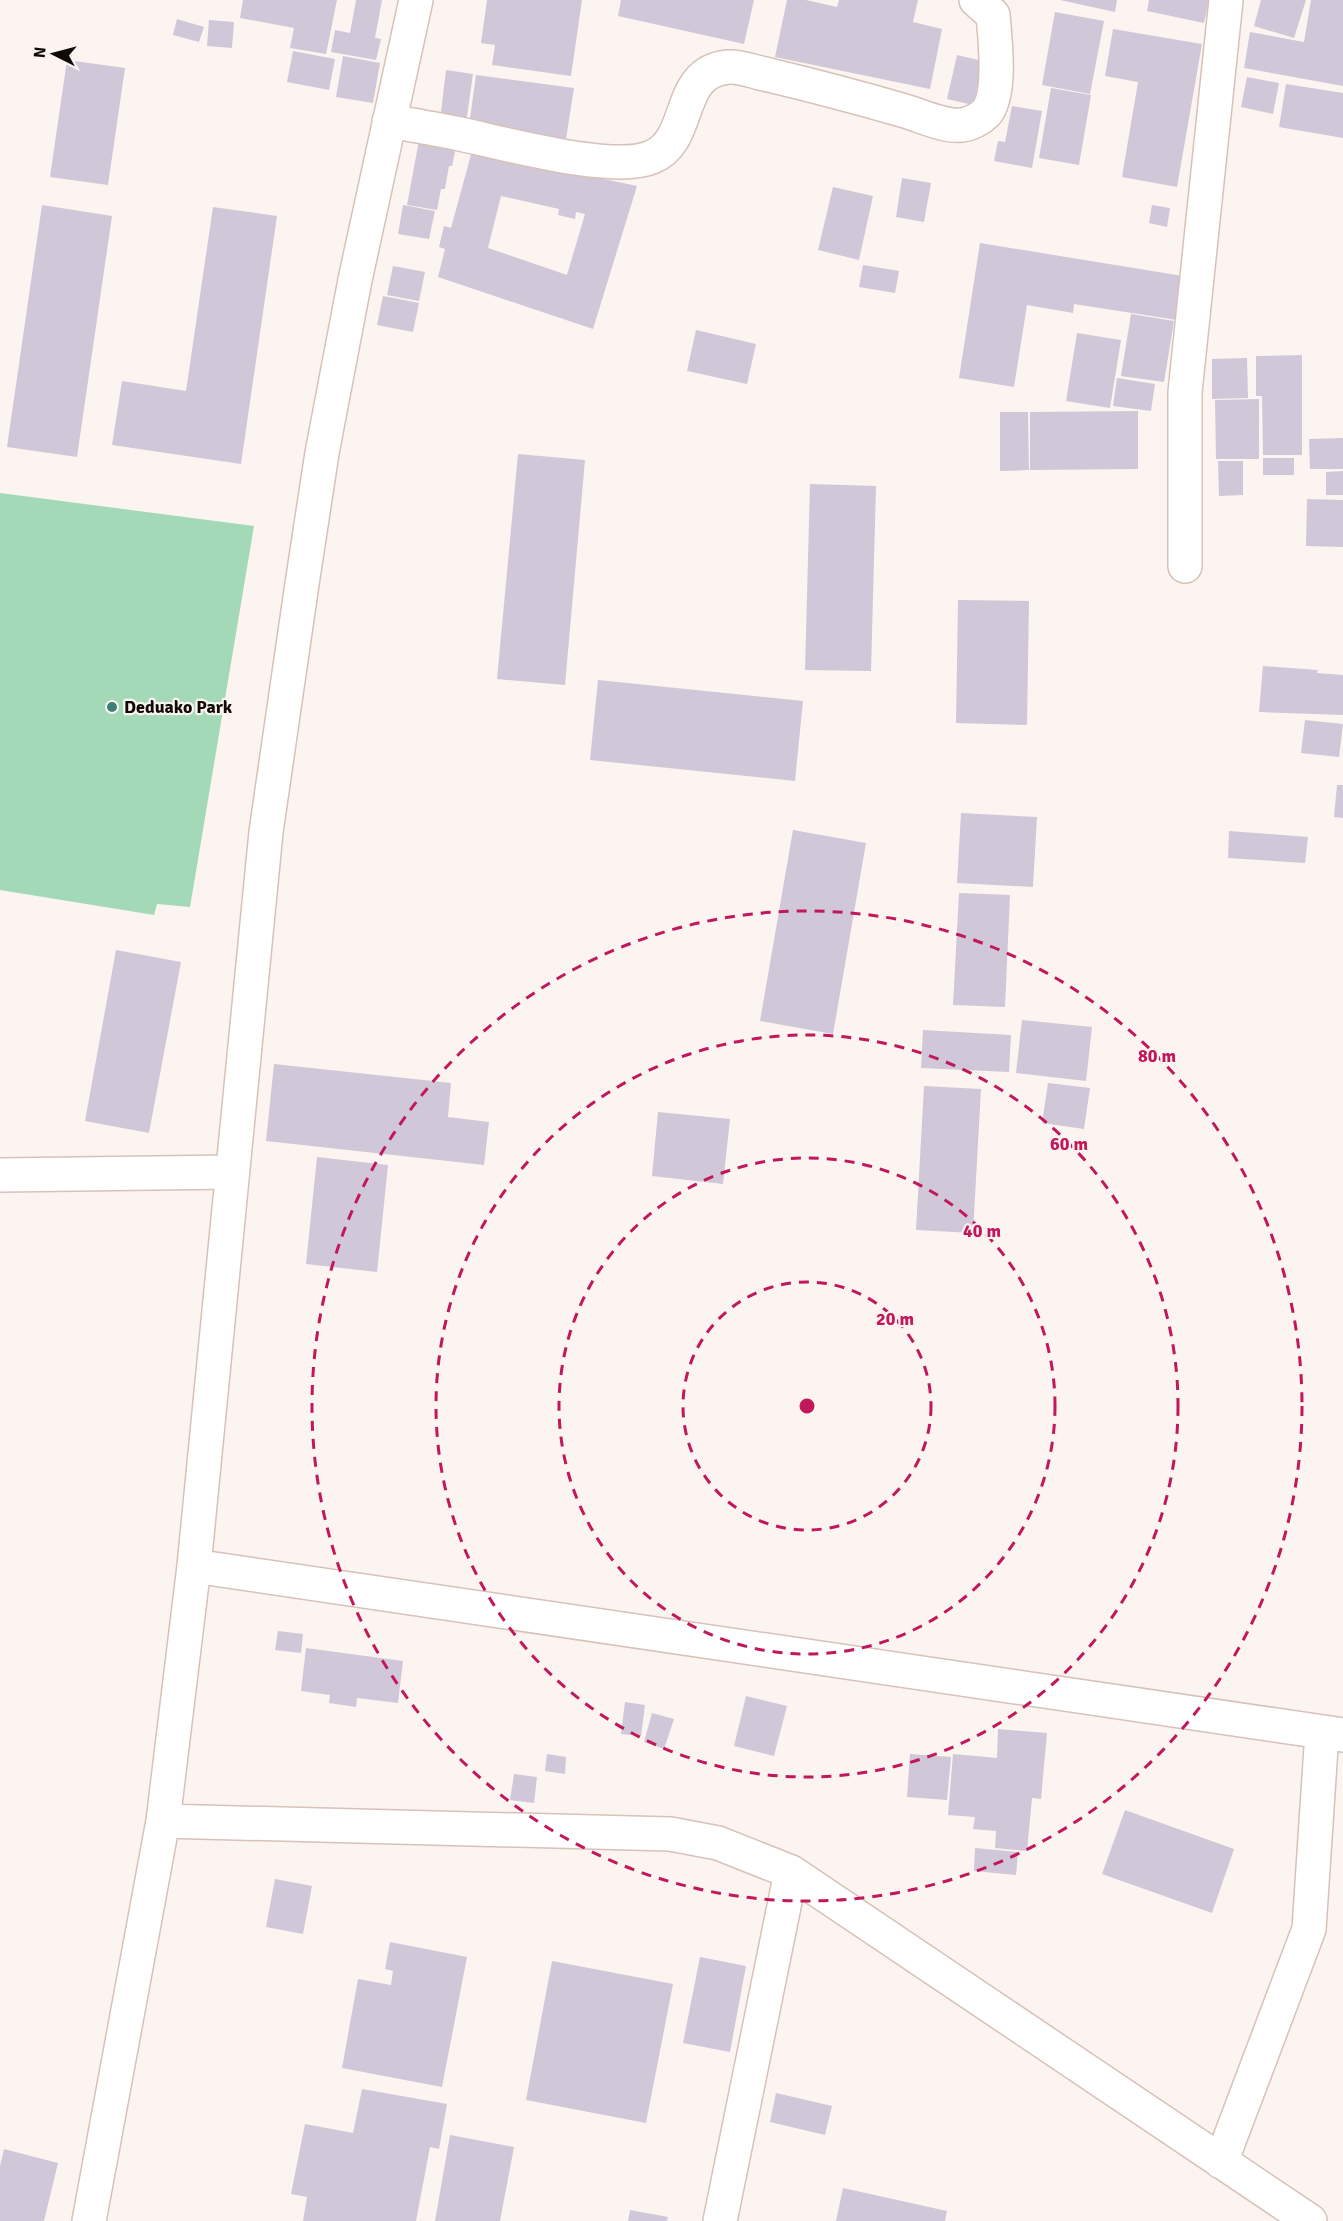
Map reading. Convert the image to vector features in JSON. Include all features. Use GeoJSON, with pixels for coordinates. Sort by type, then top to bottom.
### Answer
{"type":"FeatureCollection","features":[{"type":"Feature","properties":{"kind":"street"},"geometry":{"type":"LineString","coordinates":[[89,2221],[163,1821],[194,1566],[266,832],[302,584],[348,315],[416,0]]}},
{"type":"Feature","properties":{"kind":"street"},"geometry":{"type":"LineString","coordinates":[[389,121],[557,156],[632,161],[653,157],[669,144],[689,96],[704,74],[730,66],[826,89],[943,123],[963,125],[975,121],[987,112],[996,80],[997,52],[993,15],[976,0]]}},
{"type":"Feature","properties":{"kind":"street"},"geometry":{"type":"LineString","coordinates":[[1185,566],[1185,392],[1226,0]]}},
{"type":"Feature","properties":{"kind":"street"},"geometry":{"type":"LineString","coordinates":[[0,1175],[231,1172]]}},
{"type":"Feature","properties":{"kind":"street"},"geometry":{"type":"LineString","coordinates":[[194,1566],[1333,1734],[1309,1929],[1221,2162]]}},
{"type":"Feature","properties":{"kind":"street"},"geometry":{"type":"LineString","coordinates":[[163,1821],[670,1834],[718,1843],[791,1872],[1221,2162],[1294,2216]]}},
{"type":"Feature","properties":{"kind":"street"},"geometry":{"type":"LineString","coordinates":[[720,2221],[791,1872]]}},
{"type":"Feature","properties":{"kind":"green space","name":"Deduako Park"},"geometry":{"type":"Polygon","coordinates":[[[0,493],[254,526],[190,907],[157,904],[154,915],[0,890],[0,493]]]}},
{"type":"Feature","properties":{"kind":"building"},"geometry":{"type":"Polygon","coordinates":[[[243,0],[337,0],[326,54],[290,48],[294,28],[240,18],[243,0]]]}},
{"type":"Feature","properties":{"kind":"building"},"geometry":{"type":"Polygon","coordinates":[[[356,0],[382,0],[375,38],[381,39],[376,60],[331,52],[335,30],[350,33],[356,0]]]}},
{"type":"Feature","properties":{"kind":"building"},"geometry":{"type":"Polygon","coordinates":[[[487,0],[582,0],[571,76],[492,65],[495,45],[481,43],[487,0]]]}},
{"type":"Feature","properties":{"kind":"building"},"geometry":{"type":"Polygon","coordinates":[[[621,0],[754,0],[744,44],[618,16],[621,0]]]}},
{"type":"Feature","properties":{"kind":"building"},"geometry":{"type":"Polygon","coordinates":[[[787,0],[806,0],[837,7],[839,0],[918,0],[913,22],[942,29],[930,89],[775,57],[787,0]]]}},
{"type":"Feature","properties":{"kind":"building"},"geometry":{"type":"Polygon","coordinates":[[[1060,0],[1117,0],[1115,12],[1060,0]]]}},
{"type":"Feature","properties":{"kind":"building"},"geometry":{"type":"Polygon","coordinates":[[[1149,0],[1209,0],[1204,23],[1147,11],[1149,0]]]}},
{"type":"Feature","properties":{"kind":"building"},"geometry":{"type":"Polygon","coordinates":[[[1261,0],[1306,0],[1294,38],[1254,26],[1261,0]]]}},
{"type":"Feature","properties":{"kind":"building"},"geometry":{"type":"Polygon","coordinates":[[[1311,0],[1343,0],[1343,86],[1244,68],[1250,32],[1304,42],[1311,0]]]}},
{"type":"Feature","properties":{"kind":"building"},"geometry":{"type":"Polygon","coordinates":[[[1055,12],[1104,21],[1090,94],[1042,85],[1055,12]]]}},
{"type":"Feature","properties":{"kind":"building"},"geometry":{"type":"Polygon","coordinates":[[[177,19],[204,27],[199,42],[173,35],[177,19]]]}},
{"type":"Feature","properties":{"kind":"building"},"geometry":{"type":"Polygon","coordinates":[[[209,20],[234,22],[232,48],[207,46],[209,20]]]}},
{"type":"Feature","properties":{"kind":"building"},"geometry":{"type":"Polygon","coordinates":[[[1113,29],[1202,44],[1177,187],[1122,177],[1138,82],[1105,76],[1113,29]]]}},
{"type":"Feature","properties":{"kind":"building"},"geometry":{"type":"Polygon","coordinates":[[[293,51],[335,59],[329,90],[287,82],[293,51]]]}},
{"type":"Feature","properties":{"kind":"building"},"geometry":{"type":"Polygon","coordinates":[[[957,55],[983,61],[973,105],[947,99],[957,55]]]}},
{"type":"Feature","properties":{"kind":"building"},"geometry":{"type":"Polygon","coordinates":[[[343,56],[380,63],[373,103],[336,97],[343,56]]]}},
{"type":"Feature","properties":{"kind":"building"},"geometry":{"type":"Polygon","coordinates":[[[67,60],[125,68],[108,185],[50,177],[67,60]]]}},
{"type":"Feature","properties":{"kind":"building"},"geometry":{"type":"Polygon","coordinates":[[[446,70],[473,74],[466,123],[440,120],[446,70]]]}},
{"type":"Feature","properties":{"kind":"building"},"geometry":{"type":"Polygon","coordinates":[[[476,75],[574,88],[566,139],[469,126],[476,75]]]}},
{"type":"Feature","properties":{"kind":"building"},"geometry":{"type":"Polygon","coordinates":[[[1247,77],[1279,83],[1273,114],[1241,107],[1247,77]]]}},
{"type":"Feature","properties":{"kind":"building"},"geometry":{"type":"Polygon","coordinates":[[[1286,84],[1343,93],[1343,138],[1279,127],[1286,84]]]}},
{"type":"Feature","properties":{"kind":"building"},"geometry":{"type":"Polygon","coordinates":[[[1051,88],[1091,95],[1079,165],[1039,158],[1051,88]]]}},
{"type":"Feature","properties":{"kind":"building"},"geometry":{"type":"Polygon","coordinates":[[[1012,106],[1042,111],[1032,168],[994,161],[998,141],[1005,142],[1012,106]]]}},
{"type":"Feature","properties":{"kind":"building"},"geometry":{"type":"Polygon","coordinates":[[[420,135],[457,142],[452,166],[449,166],[445,189],[441,189],[437,210],[407,205],[420,135]]]}},
{"type":"Feature","properties":{"kind":"building"},"geometry":{"type":"Polygon","coordinates":[[[472,151],[637,186],[593,329],[438,277],[445,249],[439,247],[444,226],[451,228],[472,151]],[[501,196],[488,248],[567,275],[585,214],[576,212],[575,219],[558,215],[559,209],[501,196]]]}},
{"type":"Feature","properties":{"kind":"building"},"geometry":{"type":"Polygon","coordinates":[[[902,178],[931,183],[924,222],[896,217],[902,178]]]}},
{"type":"Feature","properties":{"kind":"building"},"geometry":{"type":"Polygon","coordinates":[[[833,187],[873,196],[859,260],[818,250],[833,187]]]}},
{"type":"Feature","properties":{"kind":"building"},"geometry":{"type":"Polygon","coordinates":[[[42,205],[112,216],[77,457],[7,447],[42,205]]]}},
{"type":"Feature","properties":{"kind":"building"},"geometry":{"type":"Polygon","coordinates":[[[403,205],[435,211],[429,239],[398,234],[403,205]]]}},
{"type":"Feature","properties":{"kind":"building"},"geometry":{"type":"Polygon","coordinates":[[[1152,205],[1170,208],[1167,227],[1149,223],[1152,205]]]}},
{"type":"Feature","properties":{"kind":"building"},"geometry":{"type":"Polygon","coordinates":[[[213,207],[277,216],[241,464],[112,445],[122,381],[186,391],[213,207]]]}},
{"type":"Feature","properties":{"kind":"building"},"geometry":{"type":"Polygon","coordinates":[[[980,243],[1183,276],[1177,320],[1074,304],[1073,313],[1027,305],[1014,387],[959,378],[980,243]]]}},
{"type":"Feature","properties":{"kind":"building"},"geometry":{"type":"Polygon","coordinates":[[[863,265],[899,271],[895,293],[859,287],[863,265]]]}},
{"type":"Feature","properties":{"kind":"building"},"geometry":{"type":"Polygon","coordinates":[[[393,266],[425,272],[419,301],[387,295],[393,266]]]}},
{"type":"Feature","properties":{"kind":"building"},"geometry":{"type":"Polygon","coordinates":[[[383,296],[419,303],[413,332],[377,325],[383,296]]]}},
{"type":"Feature","properties":{"kind":"building"},"geometry":{"type":"Polygon","coordinates":[[[1131,314],[1174,321],[1164,382],[1121,376],[1131,314]]]}},
{"type":"Feature","properties":{"kind":"building"},"geometry":{"type":"Polygon","coordinates":[[[696,330],[756,344],[747,384],[687,371],[696,330]]]}},
{"type":"Feature","properties":{"kind":"building"},"geometry":{"type":"Polygon","coordinates":[[[1077,333],[1121,340],[1110,408],[1066,401],[1077,333]]]}},
{"type":"Feature","properties":{"kind":"building"},"geometry":{"type":"Polygon","coordinates":[[[1302,355],[1302,455],[1263,455],[1262,396],[1256,396],[1256,356],[1302,355]]]}},
{"type":"Feature","properties":{"kind":"building"},"geometry":{"type":"Polygon","coordinates":[[[1247,358],[1248,398],[1212,399],[1212,359],[1247,358]]]}},
{"type":"Feature","properties":{"kind":"building"},"geometry":{"type":"Polygon","coordinates":[[[1117,378],[1155,384],[1151,411],[1113,406],[1117,378]]]}},
{"type":"Feature","properties":{"kind":"building"},"geometry":{"type":"Polygon","coordinates":[[[1259,399],[1259,459],[1216,459],[1215,400],[1259,399]]]}},
{"type":"Feature","properties":{"kind":"building"},"geometry":{"type":"Polygon","coordinates":[[[1138,411],[1138,469],[1030,470],[1030,412],[1138,411]]]}},
{"type":"Feature","properties":{"kind":"building"},"geometry":{"type":"Polygon","coordinates":[[[1000,412],[1028,412],[1029,470],[1000,471],[1000,412]]]}},
{"type":"Feature","properties":{"kind":"building"},"geometry":{"type":"Polygon","coordinates":[[[1343,438],[1343,469],[1310,469],[1309,439],[1343,438]]]}},
{"type":"Feature","properties":{"kind":"building"},"geometry":{"type":"Polygon","coordinates":[[[518,454],[585,460],[565,685],[497,679],[518,454]]]}},
{"type":"Feature","properties":{"kind":"building"},"geometry":{"type":"Polygon","coordinates":[[[1263,458],[1294,458],[1294,475],[1263,475],[1263,458]]]}},
{"type":"Feature","properties":{"kind":"building"},"geometry":{"type":"Polygon","coordinates":[[[1218,461],[1243,461],[1243,495],[1219,496],[1218,461]]]}},
{"type":"Feature","properties":{"kind":"building"},"geometry":{"type":"Polygon","coordinates":[[[1343,471],[1343,495],[1326,495],[1326,472],[1343,471]]]}},
{"type":"Feature","properties":{"kind":"building"},"geometry":{"type":"Polygon","coordinates":[[[810,484],[876,486],[871,671],[805,670],[810,484]]]}},
{"type":"Feature","properties":{"kind":"building"},"geometry":{"type":"Polygon","coordinates":[[[1307,499],[1343,500],[1343,547],[1306,546],[1307,499]]]}},
{"type":"Feature","properties":{"kind":"building"},"geometry":{"type":"Polygon","coordinates":[[[958,600],[1029,601],[1027,725],[956,723],[958,600]]]}},
{"type":"Feature","properties":{"kind":"building"},"geometry":{"type":"Polygon","coordinates":[[[1263,666],[1318,670],[1317,673],[1343,675],[1343,715],[1259,712],[1263,666]]]}},
{"type":"Feature","properties":{"kind":"building"},"geometry":{"type":"Polygon","coordinates":[[[598,680],[803,701],[795,781],[590,760],[598,680]]]}},
{"type":"Feature","properties":{"kind":"building"},"geometry":{"type":"Polygon","coordinates":[[[1305,720],[1343,724],[1339,757],[1301,753],[1305,720]]]}},
{"type":"Feature","properties":{"kind":"building"},"geometry":{"type":"Polygon","coordinates":[[[1337,785],[1343,785],[1343,818],[1334,817],[1337,785]]]}},
{"type":"Feature","properties":{"kind":"building"},"geometry":{"type":"Polygon","coordinates":[[[961,813],[1037,817],[1033,887],[957,883],[961,813]]]}},
{"type":"Feature","properties":{"kind":"building"},"geometry":{"type":"Polygon","coordinates":[[[793,830],[866,843],[833,1034],[760,1021],[793,830]]]}},
{"type":"Feature","properties":{"kind":"building"},"geometry":{"type":"Polygon","coordinates":[[[1229,831],[1308,837],[1305,863],[1228,858],[1229,831]]]}},
{"type":"Feature","properties":{"kind":"building"},"geometry":{"type":"Polygon","coordinates":[[[959,893],[1010,895],[1005,1007],[953,1005],[959,893]]]}},
{"type":"Feature","properties":{"kind":"building"},"geometry":{"type":"Polygon","coordinates":[[[116,950],[181,962],[149,1133],[85,1121],[116,950]]]}},
{"type":"Feature","properties":{"kind":"building"},"geometry":{"type":"Polygon","coordinates":[[[1022,1020],[1092,1027],[1086,1081],[1016,1073],[1022,1020]]]}},
{"type":"Feature","properties":{"kind":"building"},"geometry":{"type":"Polygon","coordinates":[[[923,1030],[1011,1035],[1009,1072],[921,1068],[923,1030]]]}},
{"type":"Feature","properties":{"kind":"building"},"geometry":{"type":"Polygon","coordinates":[[[274,1064],[451,1083],[448,1117],[489,1122],[484,1165],[266,1141],[274,1064]]]}},
{"type":"Feature","properties":{"kind":"building"},"geometry":{"type":"Polygon","coordinates":[[[1048,1083],[1090,1088],[1084,1129],[1042,1123],[1048,1083]]]}},
{"type":"Feature","properties":{"kind":"building"},"geometry":{"type":"Polygon","coordinates":[[[924,1086],[981,1089],[973,1233],[916,1230],[924,1086]]]}},
{"type":"Feature","properties":{"kind":"building"},"geometry":{"type":"Polygon","coordinates":[[[658,1112],[730,1119],[723,1184],[652,1176],[658,1112]]]}},
{"type":"Feature","properties":{"kind":"building"},"geometry":{"type":"Polygon","coordinates":[[[317,1157],[388,1165],[377,1272],[306,1264],[317,1157]]]}},
{"type":"Feature","properties":{"kind":"building"},"geometry":{"type":"Polygon","coordinates":[[[278,1631],[303,1634],[301,1653],[275,1650],[278,1631]]]}},
{"type":"Feature","properties":{"kind":"building"},"geometry":{"type":"Polygon","coordinates":[[[306,1648],[403,1661],[398,1703],[357,1698],[356,1707],[329,1703],[330,1695],[301,1691],[306,1648]]]}},
{"type":"Feature","properties":{"kind":"building"},"geometry":{"type":"Polygon","coordinates":[[[746,1696],[787,1706],[774,1756],[734,1746],[746,1696]]]}},
{"type":"Feature","properties":{"kind":"building"},"geometry":{"type":"Polygon","coordinates":[[[625,1702],[645,1705],[641,1736],[621,1734],[625,1702]]]}},
{"type":"Feature","properties":{"kind":"building"},"geometry":{"type":"Polygon","coordinates":[[[652,1713],[674,1719],[664,1749],[644,1742],[652,1713]]]}},
{"type":"Feature","properties":{"kind":"building"},"geometry":{"type":"Polygon","coordinates":[[[998,1729],[1047,1733],[1041,1799],[1032,1798],[1027,1851],[995,1848],[996,1831],[973,1829],[975,1817],[948,1815],[953,1754],[997,1758],[998,1729]]]}},
{"type":"Feature","properties":{"kind":"building"},"geometry":{"type":"Polygon","coordinates":[[[547,1754],[566,1757],[565,1774],[545,1771],[547,1754]]]}},
{"type":"Feature","properties":{"kind":"building"},"geometry":{"type":"Polygon","coordinates":[[[910,1754],[951,1757],[947,1800],[907,1797],[910,1754]]]}},
{"type":"Feature","properties":{"kind":"building"},"geometry":{"type":"Polygon","coordinates":[[[514,1774],[537,1777],[534,1803],[510,1800],[514,1774]]]}},
{"type":"Feature","properties":{"kind":"building"},"geometry":{"type":"Polygon","coordinates":[[[1125,1810],[1234,1849],[1212,1913],[1102,1874],[1125,1810]]]}},
{"type":"Feature","properties":{"kind":"building"},"geometry":{"type":"Polygon","coordinates":[[[975,1848],[1018,1852],[1016,1875],[974,1871],[975,1848]]]}},
{"type":"Feature","properties":{"kind":"building"},"geometry":{"type":"Polygon","coordinates":[[[275,1879],[312,1886],[303,1934],[266,1927],[275,1879]]]}},
{"type":"Feature","properties":{"kind":"building"},"geometry":{"type":"Polygon","coordinates":[[[390,1942],[467,1957],[442,2087],[342,2068],[358,1979],[391,1985],[393,1971],[385,1969],[390,1942]]]}},
{"type":"Feature","properties":{"kind":"building"},"geometry":{"type":"Polygon","coordinates":[[[700,1957],[746,1966],[730,2052],[683,2043],[700,1957]]]}},
{"type":"Feature","properties":{"kind":"building"},"geometry":{"type":"Polygon","coordinates":[[[552,1961],[673,1984],[646,2123],[526,2100],[552,1961]]]}},
{"type":"Feature","properties":{"kind":"building"},"geometry":{"type":"Polygon","coordinates":[[[362,2089],[447,2104],[439,2149],[430,2147],[416,2221],[303,2221],[307,2197],[291,2194],[305,2124],[353,2133],[362,2089]]]}},
{"type":"Feature","properties":{"kind":"building"},"geometry":{"type":"Polygon","coordinates":[[[776,2093],[832,2106],[825,2135],[770,2122],[776,2093]]]}},
{"type":"Feature","properties":{"kind":"building"},"geometry":{"type":"Polygon","coordinates":[[[450,2135],[514,2147],[500,2221],[435,2221],[450,2135]]]}},
{"type":"Feature","properties":{"kind":"building"},"geometry":{"type":"Polygon","coordinates":[[[4,2149],[58,2163],[44,2221],[0,2221],[0,2166],[4,2149]]]}},
{"type":"Feature","properties":{"kind":"building"},"geometry":{"type":"Polygon","coordinates":[[[843,2188],[947,2211],[945,2221],[836,2221],[843,2188]]]}},
{"type":"Feature","properties":{"kind":"building"},"geometry":{"type":"Polygon","coordinates":[[[630,2210],[668,2217],[667,2221],[628,2221],[630,2210]]]}},
{"type":"Feature","properties":{"kind":"place","name":"Deduako Park"},"geometry":{"type":"Point","coordinates":[112,707]}}]}
